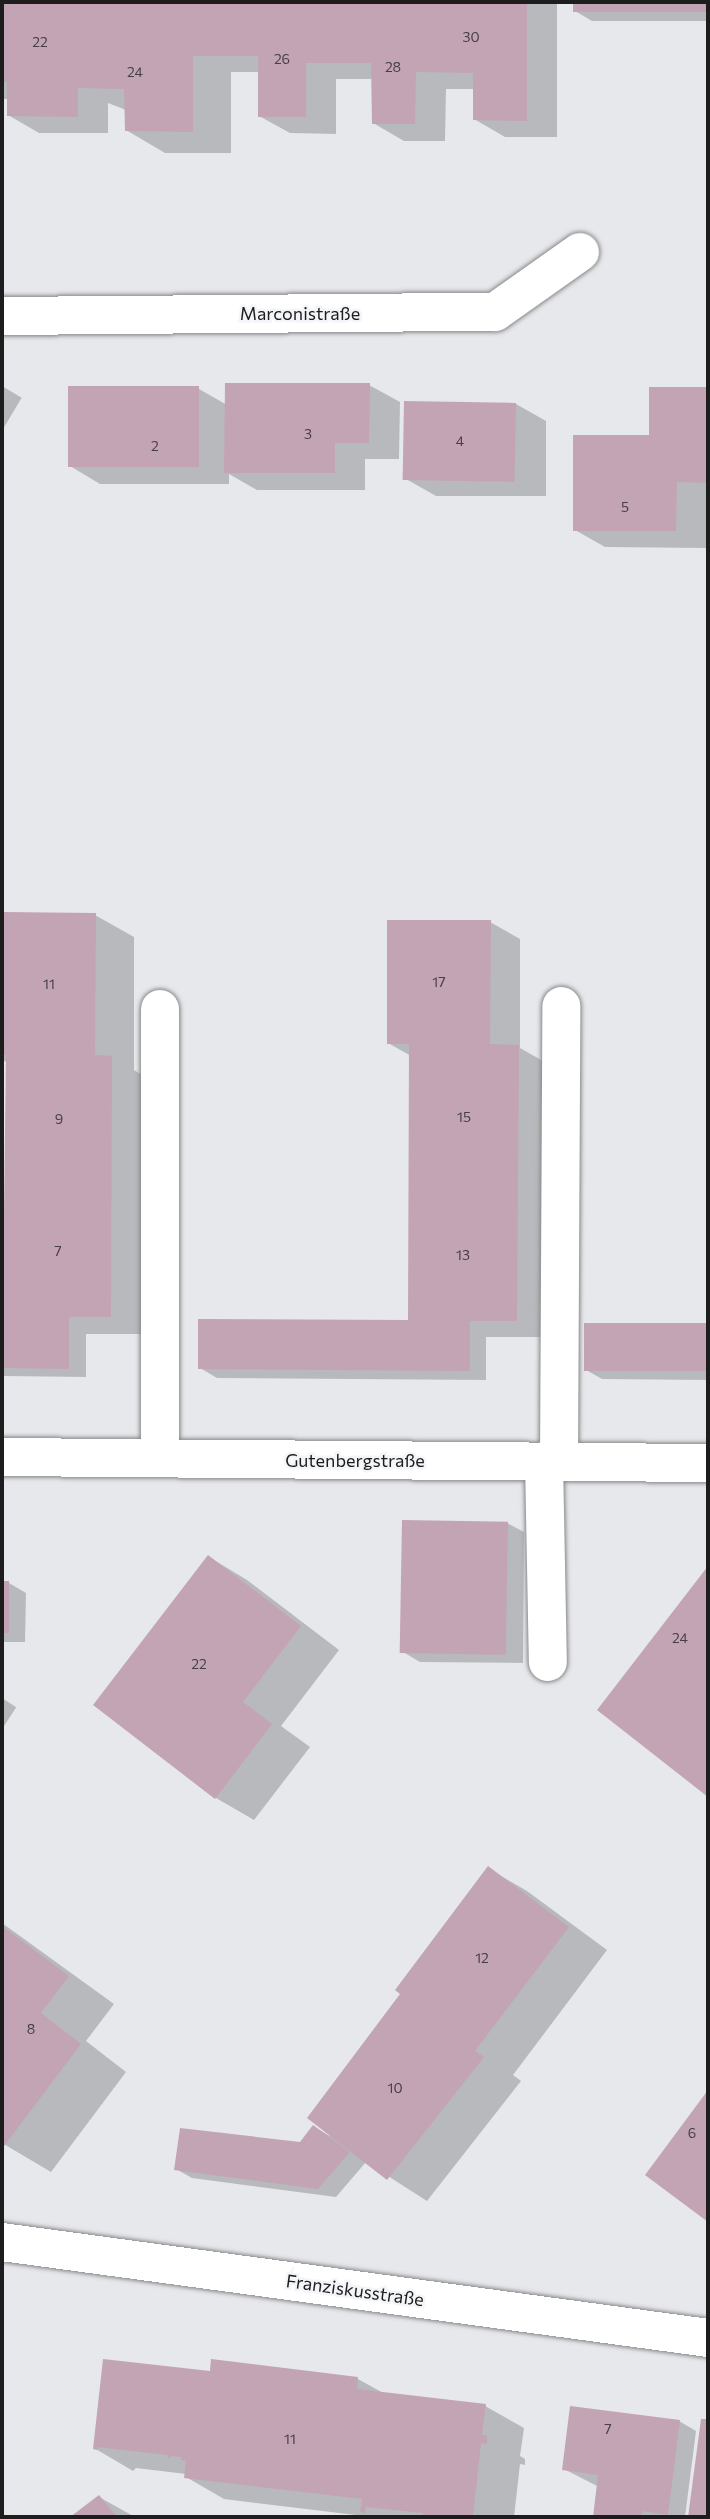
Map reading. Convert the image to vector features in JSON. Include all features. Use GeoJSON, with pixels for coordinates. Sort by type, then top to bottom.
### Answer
{"type":"FeatureCollection","features":[{"type":"Feature","properties":{"kind":"street","name":"Marconistraße"},"geometry":{"type":"LineString","coordinates":[[2,316],[495,312],[580,253]]}},
{"type":"Feature","properties":{"kind":"street"},"geometry":{"type":"LineString","coordinates":[[548,1662],[561,1006]]}},
{"type":"Feature","properties":{"kind":"street"},"geometry":{"type":"LineString","coordinates":[[160,1009],[160,1458]]}},
{"type":"Feature","properties":{"kind":"street","name":"Gutenbergstraße"},"geometry":{"type":"LineString","coordinates":[[2,1457],[708,1463]]}},
{"type":"Feature","properties":{"kind":"street","name":"Franziskusstraße"},"geometry":{"type":"LineString","coordinates":[[2,2242],[708,2338]]}},
{"type":"Feature","properties":{"kind":"building"},"geometry":{"type":"Polygon","coordinates":[[[2,2],[527,2],[527,121],[473,120],[473,73],[416,72],[415,124],[372,124],[371,63],[306,63],[306,117],[258,117],[258,56],[193,56],[193,132],[125,131],[124,89],[78,88],[78,117],[7,116],[7,82],[2,82],[2,2]]]}},
{"type":"Feature","properties":{"kind":"building"},"geometry":{"type":"Polygon","coordinates":[[[573,2],[708,2],[708,12],[573,12],[573,2]]]}},
{"type":"Feature","properties":{"kind":"building"},"geometry":{"type":"Polygon","coordinates":[[[225,383],[370,383],[369,443],[335,443],[335,473],[224,473],[225,383]]]}},
{"type":"Feature","properties":{"kind":"building"},"geometry":{"type":"Polygon","coordinates":[[[68,386],[199,386],[199,467],[68,467],[68,386]]]}},
{"type":"Feature","properties":{"kind":"building"},"geometry":{"type":"Polygon","coordinates":[[[649,387],[708,387],[708,483],[677,482],[676,531],[573,531],[573,435],[649,435],[649,387]]]}},
{"type":"Feature","properties":{"kind":"building"},"geometry":{"type":"Polygon","coordinates":[[[404,401],[516,403],[515,482],[403,480],[404,401]]]}},
{"type":"Feature","properties":{"kind":"building"},"geometry":{"type":"Polygon","coordinates":[[[2,912],[96,913],[95,1055],[112,1056],[111,1317],[69,1317],[69,1369],[2,1368],[6,1055],[2,1055],[2,912]]]}},
{"type":"Feature","properties":{"kind":"building"},"geometry":{"type":"Polygon","coordinates":[[[387,920],[491,920],[490,1044],[519,1045],[517,1321],[470,1321],[470,1371],[198,1369],[198,1319],[408,1320],[409,1044],[387,1044],[387,920]]]}},
{"type":"Feature","properties":{"kind":"building"},"geometry":{"type":"Polygon","coordinates":[[[584,1323],[708,1323],[708,1371],[584,1371],[584,1323]]]}},
{"type":"Feature","properties":{"kind":"building"},"geometry":{"type":"Polygon","coordinates":[[[402,1520],[508,1522],[506,1655],[400,1653],[402,1520]]]}},
{"type":"Feature","properties":{"kind":"building"},"geometry":{"type":"Polygon","coordinates":[[[208,1555],[301,1626],[243,1702],[272,1724],[215,1799],[93,1705],[208,1555]]]}},
{"type":"Feature","properties":{"kind":"building"},"geometry":{"type":"Polygon","coordinates":[[[708,1566],[708,1797],[597,1710],[708,1566]]]}},
{"type":"Feature","properties":{"kind":"building"},"geometry":{"type":"Polygon","coordinates":[[[2,1581],[9,1581],[9,1633],[2,1633],[2,1581]]]}},
{"type":"Feature","properties":{"kind":"building"},"geometry":{"type":"Polygon","coordinates":[[[488,1866],[569,1927],[475,2051],[484,2057],[387,2180],[307,2118],[400,1994],[395,1990],[488,1866]]]}},
{"type":"Feature","properties":{"kind":"building"},"geometry":{"type":"Polygon","coordinates":[[[2,1926],[69,1976],[41,2013],[81,2044],[4,2146],[2,1926]]]}},
{"type":"Feature","properties":{"kind":"building"},"geometry":{"type":"Polygon","coordinates":[[[708,2090],[708,2222],[645,2175],[708,2090]]]}},
{"type":"Feature","properties":{"kind":"building"},"geometry":{"type":"Polygon","coordinates":[[[313,2125],[350,2152],[318,2189],[174,2170],[180,2128],[300,2142],[313,2125]]]}},
{"type":"Feature","properties":{"kind":"building"},"geometry":{"type":"Polygon","coordinates":[[[103,2359],[210,2371],[211,2359],[358,2377],[357,2389],[486,2404],[482,2435],[487,2435],[487,2444],[481,2443],[473,2517],[422,2517],[423,2513],[366,2507],[365,2513],[360,2512],[362,2499],[184,2478],[186,2461],[181,2460],[181,2457],[171,2456],[170,2459],[167,2455],[97,2447],[97,2450],[93,2449],[103,2359]]]}},
{"type":"Feature","properties":{"kind":"building"},"geometry":{"type":"Polygon","coordinates":[[[570,2406],[680,2420],[668,2515],[642,2511],[641,2517],[593,2517],[598,2475],[562,2470],[570,2406]]]}},
{"type":"Feature","properties":{"kind":"building"},"geometry":{"type":"Polygon","coordinates":[[[701,2419],[708,2419],[708,2517],[688,2517],[701,2419]]]}},
{"type":"Feature","properties":{"kind":"building"},"geometry":{"type":"Polygon","coordinates":[[[99,2495],[117,2517],[70,2517],[99,2495]]]}}]}
